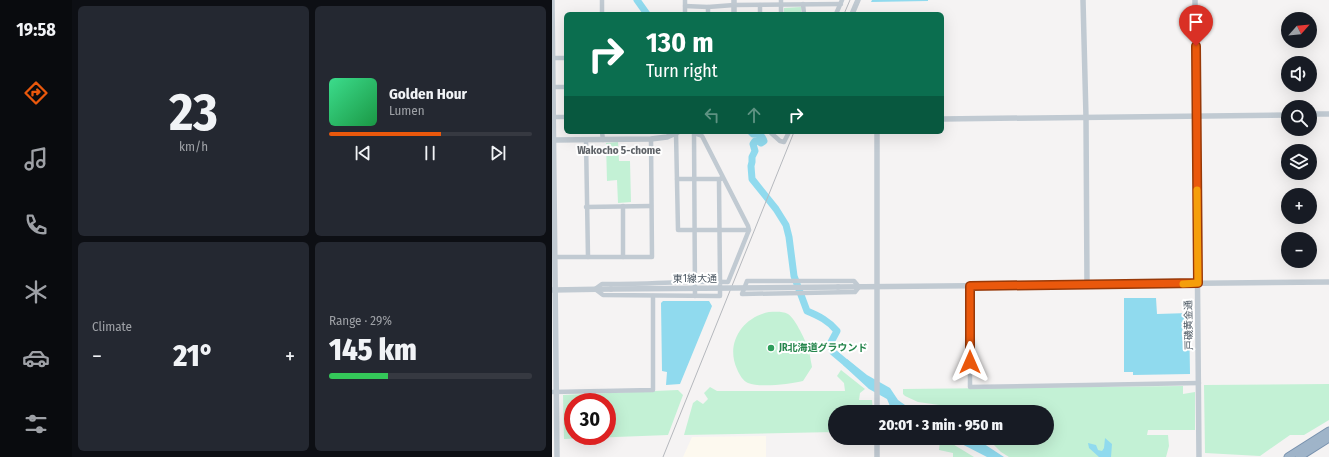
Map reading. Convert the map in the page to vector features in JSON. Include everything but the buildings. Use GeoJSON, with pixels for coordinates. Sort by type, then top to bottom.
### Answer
{"type":"FeatureCollection","features":[{"type":"Feature","properties":{"kind":"highway"},"geometry":{"type":"LineString","coordinates":[[1288,457],[1329,431]]}},
{"type":"Feature","properties":{"kind":"highway"},"geometry":{"type":"LineString","coordinates":[[1299,457],[1329,438]]}},
{"type":"Feature","properties":{"kind":"street"},"geometry":{"type":"LineString","coordinates":[[552,0],[554,87],[553,179],[556,257],[554,290],[554,392],[557,457]]}},
{"type":"Feature","properties":{"kind":"street"},"geometry":{"type":"LineString","coordinates":[[602,0],[602,12]]}},
{"type":"Feature","properties":{"kind":"street"},"geometry":{"type":"LineString","coordinates":[[685,0],[685,12]]}},
{"type":"Feature","properties":{"kind":"street"},"geometry":{"type":"LineString","coordinates":[[853,12],[858,0]]}},
{"type":"Feature","properties":{"kind":"street"},"geometry":{"type":"LineString","coordinates":[[1083,0],[1086,117],[1087,285]]}},
{"type":"Feature","properties":{"kind":"street","name":"戸磯黄金通"},"geometry":{"type":"LineString","coordinates":[[1195,0],[1200,457]]}},
{"type":"Feature","properties":{"kind":"street"},"geometry":{"type":"LineString","coordinates":[[685,6],[708,7],[734,3],[760,5],[781,2],[803,4],[841,2],[837,12]]}},
{"type":"Feature","properties":{"kind":"street"},"geometry":{"type":"LineString","coordinates":[[781,2],[782,12]]}},
{"type":"Feature","properties":{"kind":"street"},"geometry":{"type":"LineString","coordinates":[[803,4],[804,12]]}},
{"type":"Feature","properties":{"kind":"street"},"geometry":{"type":"LineString","coordinates":[[760,5],[760,12]]}},
{"type":"Feature","properties":{"kind":"street"},"geometry":{"type":"LineString","coordinates":[[708,7],[708,12]]}},
{"type":"Feature","properties":{"kind":"street"},"geometry":{"type":"LineString","coordinates":[[553,58],[564,58]]}},
{"type":"Feature","properties":{"kind":"street"},"geometry":{"type":"LineString","coordinates":[[554,87],[564,87]]}},
{"type":"Feature","properties":{"kind":"street"},"geometry":{"type":"LineString","coordinates":[[1317,114],[1329,114]]}},
{"type":"Feature","properties":{"kind":"street"},"geometry":{"type":"LineString","coordinates":[[944,119],[1281,115]]}},
{"type":"Feature","properties":{"kind":"street"},"geometry":{"type":"LineString","coordinates":[[554,117],[564,117]]}},
{"type":"Feature","properties":{"kind":"street"},"geometry":{"type":"LineString","coordinates":[[602,134],[603,140]]}},
{"type":"Feature","properties":{"kind":"street"},"geometry":{"type":"LineString","coordinates":[[554,140],[651,139],[667,137],[674,134]]}},
{"type":"Feature","properties":{"kind":"street"},"geometry":{"type":"LineString","coordinates":[[677,134],[678,230],[749,230]]}},
{"type":"Feature","properties":{"kind":"street"},"geometry":{"type":"LineString","coordinates":[[694,134],[694,296]]}},
{"type":"Feature","properties":{"kind":"street"},"geometry":{"type":"LineString","coordinates":[[697,134],[702,136],[721,178],[749,230]]}},
{"type":"Feature","properties":{"kind":"street"},"geometry":{"type":"LineString","coordinates":[[772,134],[780,141],[784,142],[788,134]]}},
{"type":"Feature","properties":{"kind":"street"},"geometry":{"type":"LineString","coordinates":[[877,134],[877,405]]}},
{"type":"Feature","properties":{"kind":"street"},"geometry":{"type":"LineString","coordinates":[[556,257],[652,257],[651,139]]}},
{"type":"Feature","properties":{"kind":"street"},"geometry":{"type":"LineString","coordinates":[[586,140],[588,257]]}},
{"type":"Feature","properties":{"kind":"street"},"geometry":{"type":"LineString","coordinates":[[677,179],[721,178]]}},
{"type":"Feature","properties":{"kind":"street"},"geometry":{"type":"LineString","coordinates":[[721,178],[720,230],[720,281],[720,296],[604,295],[596,288],[602,284],[655,284],[720,281],[728,282],[749,230]]}},
{"type":"Feature","properties":{"kind":"street"},"geometry":{"type":"LineString","coordinates":[[623,206],[623,257]]}},
{"type":"Feature","properties":{"kind":"street"},"geometry":{"type":"LineString","coordinates":[[586,207],[651,206]]}},
{"type":"Feature","properties":{"kind":"street"},"geometry":{"type":"LineString","coordinates":[[747,281],[854,281],[859,287],[855,292],[742,294],[747,281]]}},
{"type":"Feature","properties":{"kind":"street","name":"東1線大通"},"geometry":{"type":"LineString","coordinates":[[554,290],[596,288],[877,287],[1329,282]]}},
{"type":"Feature","properties":{"kind":"street"},"geometry":{"type":"LineString","coordinates":[[970,286],[970,387],[1199,383]]}},
{"type":"Feature","properties":{"kind":"street"},"geometry":{"type":"LineString","coordinates":[[554,392],[653,390],[653,296]]}},
{"type":"Feature","properties":{"kind":"street"},"geometry":{"type":"LineString","coordinates":[[877,445],[877,457]]}},
{"type":"Feature","properties":{"kind":"shaded area"},"geometry":{"type":"Polygon","coordinates":[[[766,436],[766,457],[683,457],[692,437],[766,436]]]}},
{"type":"Feature","properties":{"kind":"green space"},"geometry":{"type":"Polygon","coordinates":[[[801,7],[801,12],[784,12],[784,8],[801,7]]]}},
{"type":"Feature","properties":{"kind":"green space"},"geometry":{"type":"Polygon","coordinates":[[[618,142],[619,161],[630,161],[631,202],[618,203],[617,180],[607,181],[606,143],[618,142]]]}},
{"type":"Feature","properties":{"kind":"green space","name":"JR北海道グラウンド"},"geometry":{"type":"Polygon","coordinates":[[[769,312],[781,312],[791,316],[803,337],[809,351],[812,367],[803,381],[775,385],[753,384],[744,381],[738,371],[733,350],[739,333],[744,325],[751,319],[769,312]]]}},
{"type":"Feature","properties":{"kind":"green space"},"geometry":{"type":"Polygon","coordinates":[[[841,370],[865,389],[860,393],[859,400],[872,400],[872,405],[828,405],[828,432],[684,435],[693,403],[697,400],[703,404],[708,399],[704,393],[710,387],[717,391],[845,391],[844,383],[837,376],[841,370]]]}},
{"type":"Feature","properties":{"kind":"green space"},"geometry":{"type":"Polygon","coordinates":[[[1329,384],[1329,420],[1304,435],[1290,435],[1260,456],[1205,453],[1204,385],[1329,384]]]}},
{"type":"Feature","properties":{"kind":"green space"},"geometry":{"type":"Polygon","coordinates":[[[1183,386],[1183,394],[1195,392],[1195,430],[1148,430],[1147,435],[1168,435],[1169,446],[1166,457],[1009,457],[994,445],[1054,445],[1054,405],[939,405],[918,402],[905,396],[903,394],[903,389],[1183,386]]]}},
{"type":"Feature","properties":{"kind":"green space"},"geometry":{"type":"Polygon","coordinates":[[[678,390],[683,395],[668,435],[616,437],[616,393],[609,393],[678,390]]]}},
{"type":"Feature","properties":{"kind":"green space"},"geometry":{"type":"Polygon","coordinates":[[[563,395],[564,395],[564,439],[563,395]]]}},
{"type":"Feature","properties":{"kind":"green space"},"geometry":{"type":"Polygon","coordinates":[[[940,445],[954,445],[974,457],[953,457],[953,453],[939,450],[940,445]]]}},
{"type":"Feature","properties":{"kind":"water"},"geometry":{"type":"Polygon","coordinates":[[[872,0],[928,0],[928,1],[871,2],[872,0]]]}},
{"type":"Feature","properties":{"kind":"water"},"geometry":{"type":"Polygon","coordinates":[[[1124,298],[1156,298],[1157,314],[1189,313],[1190,374],[1133,375],[1133,372],[1124,372],[1124,298]]]}},
{"type":"Feature","properties":{"kind":"water"},"geometry":{"type":"Polygon","coordinates":[[[663,301],[709,301],[712,306],[680,384],[666,385],[667,372],[662,371],[661,303],[663,301]]]}},
{"type":"Feature","properties":{"kind":"water"},"geometry":{"type":"Polygon","coordinates":[[[847,359],[867,375],[890,388],[898,400],[905,405],[890,405],[887,399],[869,389],[843,365],[847,359]]]}},
{"type":"Feature","properties":{"kind":"water"},"geometry":{"type":"Polygon","coordinates":[[[1105,438],[1112,444],[1111,457],[1099,457],[1089,448],[1088,443],[1096,445],[1098,450],[1102,451],[1104,448],[1105,438]]]}},
{"type":"Feature","properties":{"kind":"water"},"geometry":{"type":"Polygon","coordinates":[[[964,445],[986,445],[1004,457],[987,457],[964,445]]]}},
{"type":"Feature","properties":{"kind":"waterway"},"geometry":{"type":"LineString","coordinates":[[637,0],[646,12]]}},
{"type":"Feature","properties":{"kind":"waterway"},"geometry":{"type":"LineString","coordinates":[[757,134],[760,135],[764,141],[761,143],[755,141],[753,144],[755,151],[752,157],[751,166],[752,179],[776,209],[786,225],[794,276],[807,311],[824,319],[837,331],[830,344],[833,352],[852,368]]}},
{"type":"Feature","properties":{"kind":"railway"},"geometry":{"type":"LineString","coordinates":[[845,12],[850,0]]}},
{"type":"Feature","properties":{"kind":"railway"},"geometry":{"type":"LineString","coordinates":[[663,457],[793,134]]}},
{"type":"Feature","properties":{"kind":"slow traffic"},"geometry":{"type":"LineString","coordinates":[[1183,284],[1198,283],[1197,190]]}},
{"type":"Feature","properties":{"kind":"place","name":"JR北海道グラウンド"},"geometry":{"type":"Point","coordinates":[771,348]}},
{"type":"Feature","properties":{"kind":"district","name":"Wakocho 5-chome"},"geometry":{"type":"Point","coordinates":[619,150]}},
{"type":"Feature","properties":{"kind":"route"},"geometry":{"type":"LineString","coordinates":[[970,362],[970,286],[1198,283],[1196,46]]}}]}
